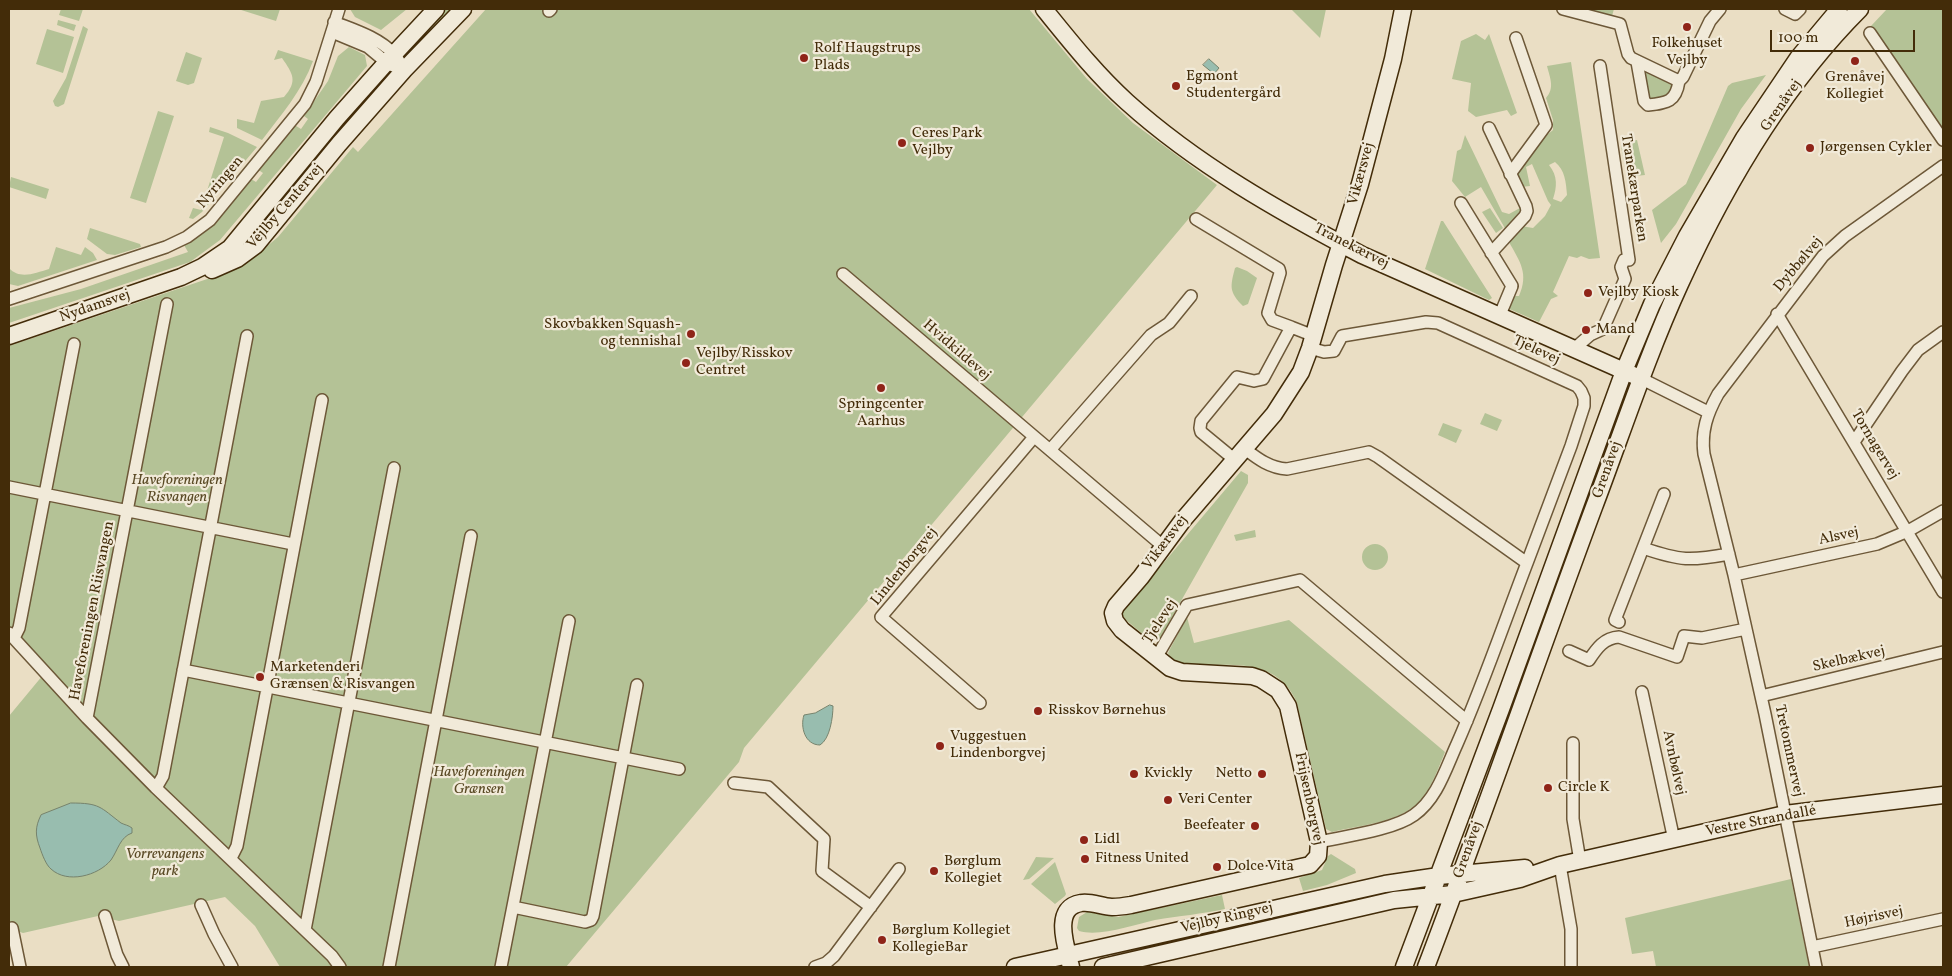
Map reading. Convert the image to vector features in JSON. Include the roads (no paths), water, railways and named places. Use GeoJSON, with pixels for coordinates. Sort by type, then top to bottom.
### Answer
{"type":"FeatureCollection","features":[{"type":"Feature","properties":{"kind":"street","name":"Nyringen"},"geometry":{"type":"LineString","coordinates":[[9,299],[166,247],[187,237],[210,220],[305,104],[316,82],[339,9]]}},
{"type":"Feature","properties":{"kind":"street","name":"Vejlby Centervej"},"geometry":{"type":"LineString","coordinates":[[181,277],[202,267],[230,248],[390,58],[436,9]]}},
{"type":"Feature","properties":{"kind":"street","name":"Vejlby Centervej"},"geometry":{"type":"LineString","coordinates":[[181,277],[203,273],[224,265],[256,245],[339,144],[404,70],[462,9]]}},
{"type":"Feature","properties":{"kind":"street","name":"Tranekærvej"},"geometry":{"type":"LineString","coordinates":[[1044,9],[1096,72],[1126,102],[1161,131],[1232,180],[1342,244],[1499,317],[1642,379],[1708,412]]}},
{"type":"Feature","properties":{"kind":"street","name":"Vikærsvej"},"geometry":{"type":"LineString","coordinates":[[1122,630],[1114,618],[1116,606],[1183,520],[1274,414],[1290,392],[1301,372],[1312,342],[1360,184],[1394,59],[1403,9]]}},
{"type":"Feature","properties":{"kind":"street"},"geometry":{"type":"LineString","coordinates":[[1562,9],[1620,24],[1628,54],[1637,62],[1679,81]]}},
{"type":"Feature","properties":{"kind":"street"},"geometry":{"type":"LineString","coordinates":[[1637,62],[1644,101],[1648,104],[1673,99],[1677,92],[1679,81],[1687,69],[1710,21],[1720,9]]}},
{"type":"Feature","properties":{"kind":"street"},"geometry":{"type":"LineString","coordinates":[[1785,9],[1795,14],[1800,9]]}},
{"type":"Feature","properties":{"kind":"street","name":"Grenåvej"},"geometry":{"type":"LineString","coordinates":[[1404,967],[1624,371],[1662,282],[1714,186],[1773,94],[1798,58],[1839,9]]}},
{"type":"Feature","properties":{"kind":"street","name":"Grenåvej"},"geometry":{"type":"LineString","coordinates":[[1426,967],[1642,379],[1681,282],[1726,193],[1784,101],[1810,66],[1860,9]]}},
{"type":"Feature","properties":{"kind":"street"},"geometry":{"type":"LineString","coordinates":[[333,27],[359,31],[404,70]]}},
{"type":"Feature","properties":{"kind":"street"},"geometry":{"type":"LineString","coordinates":[[1870,33],[1943,140]]}},
{"type":"Feature","properties":{"kind":"street"},"geometry":{"type":"LineString","coordinates":[[1510,174],[1546,125],[1516,38]]}},
{"type":"Feature","properties":{"kind":"street","name":"Tranekærparken"},"geometry":{"type":"LineString","coordinates":[[1574,349],[1590,336],[1603,329],[1625,279],[1621,267],[1624,260],[1628,260],[1600,66]]}},
{"type":"Feature","properties":{"kind":"street"},"geometry":{"type":"LineString","coordinates":[[1489,128],[1527,211],[1525,216],[1491,253]]}},
{"type":"Feature","properties":{"kind":"street","name":"Dybbølvej"},"geometry":{"type":"LineString","coordinates":[[1708,412],[1718,394],[1823,256],[1846,236],[1943,166]]}},
{"type":"Feature","properties":{"kind":"street"},"geometry":{"type":"LineString","coordinates":[[1461,203],[1512,286],[1499,317]]}},
{"type":"Feature","properties":{"kind":"street"},"geometry":{"type":"LineString","coordinates":[[1196,219],[1279,269],[1280,273],[1268,313],[1272,320],[1291,327],[1312,342]]}},
{"type":"Feature","properties":{"kind":"street","name":"Hvidkildevej"},"geometry":{"type":"LineString","coordinates":[[843,274],[1164,546]]}},
{"type":"Feature","properties":{"kind":"street","name":"Nydamsvej"},"geometry":{"type":"LineString","coordinates":[[9,336],[181,277]]}},
{"type":"Feature","properties":{"kind":"street"},"geometry":{"type":"LineString","coordinates":[[1050,450],[1151,335],[1169,323],[1191,296]]}},
{"type":"Feature","properties":{"kind":"street","name":"Haveforeningen Riisvangen"},"geometry":{"type":"LineString","coordinates":[[88,718],[167,304]]}},
{"type":"Feature","properties":{"kind":"street","name":"Tornagervej"},"geometry":{"type":"LineString","coordinates":[[1778,314],[1943,592]]}},
{"type":"Feature","properties":{"kind":"street","name":"Tjelevej"},"geometry":{"type":"LineString","coordinates":[[1312,342],[1321,352],[1329,352],[1334,351],[1342,336],[1426,322],[1438,323],[1569,383],[1582,391],[1584,398],[1584,406],[1571,446],[1527,563],[1467,721],[1438,786],[1427,804],[1414,815],[1398,823],[1319,842]]}},
{"type":"Feature","properties":{"kind":"street"},"geometry":{"type":"LineString","coordinates":[[1291,327],[1266,376],[1254,381],[1237,377],[1201,421],[1201,432],[1240,454],[1257,458],[1276,468],[1287,469],[1369,452],[1527,563]]}},
{"type":"Feature","properties":{"kind":"street"},"geometry":{"type":"LineString","coordinates":[[1854,442],[1918,350],[1943,332]]}},
{"type":"Feature","properties":{"kind":"street"},"geometry":{"type":"LineString","coordinates":[[156,788],[163,776],[248,336]]}},
{"type":"Feature","properties":{"kind":"street"},"geometry":{"type":"LineString","coordinates":[[74,344],[19,628],[11,636],[156,788],[332,956],[340,967]]}},
{"type":"Feature","properties":{"kind":"street"},"geometry":{"type":"LineString","coordinates":[[231,858],[237,846],[293,544],[322,400]]}},
{"type":"Feature","properties":{"kind":"street","name":"Tretommervej"},"geometry":{"type":"LineString","coordinates":[[1708,412],[1702,440],[1704,454],[1761,696],[1816,967]]}},
{"type":"Feature","properties":{"kind":"street","name":"Lindenborgvej"},"geometry":{"type":"LineString","coordinates":[[980,703],[880,617],[1034,437]]}},
{"type":"Feature","properties":{"kind":"street"},"geometry":{"type":"LineString","coordinates":[[305,930],[394,468]]}},
{"type":"Feature","properties":{"kind":"street","name":"Haveforeningen Riisvangen"},"geometry":{"type":"LineString","coordinates":[[9,487],[293,544]]}},
{"type":"Feature","properties":{"kind":"street"},"geometry":{"type":"LineString","coordinates":[[1619,622],[1615,620],[1664,494]]}},
{"type":"Feature","properties":{"kind":"street","name":"Alsvej"},"geometry":{"type":"LineString","coordinates":[[1734,575],[1876,544],[1908,531],[1943,511]]}},
{"type":"Feature","properties":{"kind":"street"},"geometry":{"type":"LineString","coordinates":[[389,967],[471,536]]}},
{"type":"Feature","properties":{"kind":"street"},"geometry":{"type":"LineString","coordinates":[[1642,548],[1685,560],[1729,554]]}},
{"type":"Feature","properties":{"kind":"street","name":"Tjelevej"},"geometry":{"type":"LineString","coordinates":[[1156,658],[1187,604],[1300,580],[1467,721]]}},
{"type":"Feature","properties":{"kind":"street"},"geometry":{"type":"LineString","coordinates":[[501,967],[569,621]]}},
{"type":"Feature","properties":{"kind":"street"},"geometry":{"type":"LineString","coordinates":[[1569,651],[1589,660],[1602,642],[1611,637],[1619,636],[1677,657],[1684,636],[1702,638],[1746,629]]}},
{"type":"Feature","properties":{"kind":"street","name":"Frijsenborgvej"},"geometry":{"type":"LineString","coordinates":[[1070,961],[1062,927],[1067,911],[1074,905],[1081,903],[1113,907],[1132,905],[1310,864],[1318,856],[1319,842],[1288,706],[1278,690],[1261,679],[1252,676],[1182,672],[1170,668],[1122,630]]}},
{"type":"Feature","properties":{"kind":"street","name":"Skelbækvej"},"geometry":{"type":"LineString","coordinates":[[1761,696],[1943,652]]}},
{"type":"Feature","properties":{"kind":"street"},"geometry":{"type":"LineString","coordinates":[[183,670],[435,722],[679,768]]}},
{"type":"Feature","properties":{"kind":"street"},"geometry":{"type":"LineString","coordinates":[[513,907],[585,922],[591,920],[637,685]]}},
{"type":"Feature","properties":{"kind":"street","name":"Avnbølvej"},"geometry":{"type":"LineString","coordinates":[[1642,692],[1674,840]]}},
{"type":"Feature","properties":{"kind":"street"},"geometry":{"type":"LineString","coordinates":[[1573,743],[1574,819],[1580,861]]}},
{"type":"Feature","properties":{"kind":"street"},"geometry":{"type":"LineString","coordinates":[[734,783],[768,787],[824,839],[822,871],[871,907]]}},
{"type":"Feature","properties":{"kind":"street","name":"Vestre Strandallé"},"geometry":{"type":"LineString","coordinates":[[1439,876],[1560,865],[1785,814],[1943,795]]}},
{"type":"Feature","properties":{"kind":"street"},"geometry":{"type":"LineString","coordinates":[[1560,865],[1571,929],[1571,967]]}},
{"type":"Feature","properties":{"kind":"street","name":"Vestre Strandallé"},"geometry":{"type":"LineString","coordinates":[[1453,894],[1520,879],[1560,865]]}},
{"type":"Feature","properties":{"kind":"street"},"geometry":{"type":"LineString","coordinates":[[816,967],[829,961],[899,869]]}},
{"type":"Feature","properties":{"kind":"street","name":"Vejlby Ringvej"},"geometry":{"type":"LineString","coordinates":[[1016,967],[1070,961],[1385,884],[1439,876]]}},
{"type":"Feature","properties":{"kind":"street","name":"Vejlby Ringvej"},"geometry":{"type":"LineString","coordinates":[[1103,967],[1394,900],[1453,894]]}},
{"type":"Feature","properties":{"kind":"street"},"geometry":{"type":"LineString","coordinates":[[201,905],[232,967]]}},
{"type":"Feature","properties":{"kind":"street"},"geometry":{"type":"LineString","coordinates":[[105,916],[114,948],[123,967]]}},
{"type":"Feature","properties":{"kind":"street","name":"Højrisvej"},"geometry":{"type":"LineString","coordinates":[[1812,947],[1943,919]]}},
{"type":"Feature","properties":{"kind":"street"},"geometry":{"type":"LineString","coordinates":[[12,928],[20,967]]}},
{"type":"Feature","properties":{"kind":"place","name":"Folkehuset Vejlby"},"geometry":{"type":"Point","coordinates":[1687,27]}},
{"type":"Feature","properties":{"kind":"place","name":"Rolf Haugstrups Plads"},"geometry":{"type":"Point","coordinates":[804,58]}},
{"type":"Feature","properties":{"kind":"place","name":"Grenåvej Kollegiet"},"geometry":{"type":"Point","coordinates":[1855,61]}},
{"type":"Feature","properties":{"kind":"place","name":"Egmont Studentergård"},"geometry":{"type":"Point","coordinates":[1176,86]}},
{"type":"Feature","properties":{"kind":"place","name":"Ceres Park Vejlby"},"geometry":{"type":"Point","coordinates":[902,143]}},
{"type":"Feature","properties":{"kind":"place","name":"Jørgensen Cykler"},"geometry":{"type":"Point","coordinates":[1810,148]}},
{"type":"Feature","properties":{"kind":"place","name":"Vejlby Kiosk"},"geometry":{"type":"Point","coordinates":[1588,293]}},
{"type":"Feature","properties":{"kind":"place","name":"Mand"},"geometry":{"type":"Point","coordinates":[1586,330]}},
{"type":"Feature","properties":{"kind":"place","name":"Skovbakken Squash- og tennishal"},"geometry":{"type":"Point","coordinates":[691,334]}},
{"type":"Feature","properties":{"kind":"place","name":"Vejlby/Risskov Centret"},"geometry":{"type":"Point","coordinates":[686,363]}},
{"type":"Feature","properties":{"kind":"place","name":"Springcenter Aarhus"},"geometry":{"type":"Point","coordinates":[881,388]}},
{"type":"Feature","properties":{"kind":"place","name":"Marketenderi Grænsen & Risvangen"},"geometry":{"type":"Point","coordinates":[260,677]}},
{"type":"Feature","properties":{"kind":"place","name":"Risskov Børnehus"},"geometry":{"type":"Point","coordinates":[1038,711]}},
{"type":"Feature","properties":{"kind":"place","name":"Vuggestuen Lindenborgvej"},"geometry":{"type":"Point","coordinates":[940,746]}},
{"type":"Feature","properties":{"kind":"place","name":"Kvickly"},"geometry":{"type":"Point","coordinates":[1134,774]}},
{"type":"Feature","properties":{"kind":"place","name":"Netto"},"geometry":{"type":"Point","coordinates":[1262,774]}},
{"type":"Feature","properties":{"kind":"place","name":"Circle K"},"geometry":{"type":"Point","coordinates":[1548,788]}},
{"type":"Feature","properties":{"kind":"place","name":"Veri Center"},"geometry":{"type":"Point","coordinates":[1168,800]}},
{"type":"Feature","properties":{"kind":"place","name":"Beefeater"},"geometry":{"type":"Point","coordinates":[1255,826]}},
{"type":"Feature","properties":{"kind":"place","name":"Lidl"},"geometry":{"type":"Point","coordinates":[1084,840]}},
{"type":"Feature","properties":{"kind":"place","name":"Fitness United"},"geometry":{"type":"Point","coordinates":[1085,859]}},
{"type":"Feature","properties":{"kind":"place","name":"Dolce Vita"},"geometry":{"type":"Point","coordinates":[1217,867]}},
{"type":"Feature","properties":{"kind":"place","name":"Børglum Kollegiet"},"geometry":{"type":"Point","coordinates":[934,871]}},
{"type":"Feature","properties":{"kind":"place","name":"Børglum Kollegiet KollegieBar"},"geometry":{"type":"Point","coordinates":[882,940]}},
{"type":"Feature","properties":{"kind":"park label","name":"Haveforeningen Risvangen"},"geometry":{"type":"Point","coordinates":[177,490]}},
{"type":"Feature","properties":{"kind":"park label","name":"Haveforeningen Grænsen"},"geometry":{"type":"Point","coordinates":[479,782]}},
{"type":"Feature","properties":{"kind":"park label","name":"Vorrevangens park"},"geometry":{"type":"Point","coordinates":[165,864]}}]}
